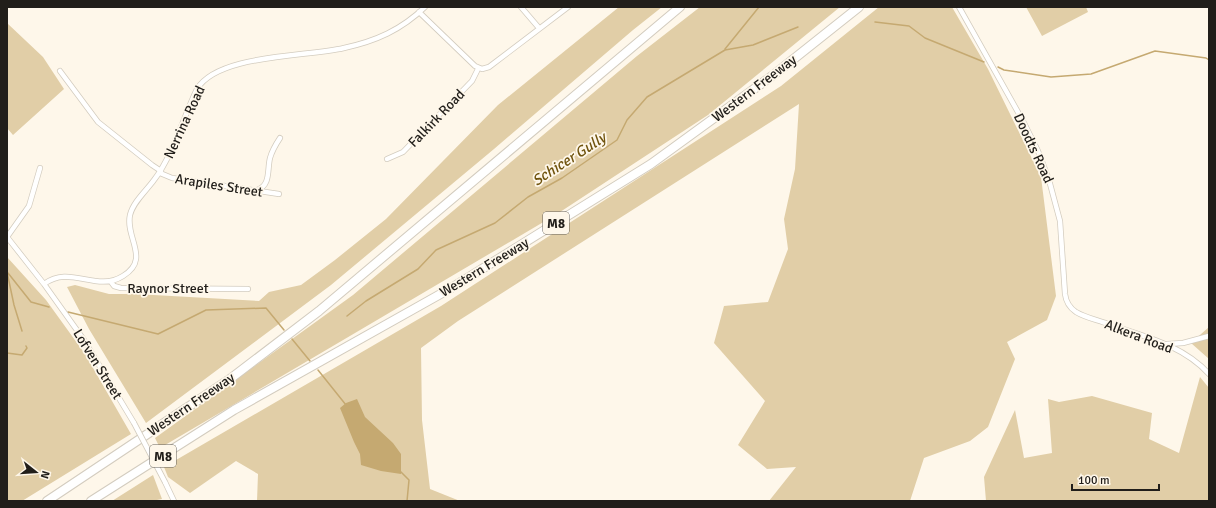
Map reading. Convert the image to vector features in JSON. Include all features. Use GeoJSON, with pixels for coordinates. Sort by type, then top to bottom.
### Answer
{"type":"FeatureCollection","features":[{"type":"Feature","properties":{"kind":"highway","name":"Western Freeway"},"geometry":{"type":"LineString","coordinates":[[47,501],[230,379],[319,311],[680,7]]}},
{"type":"Feature","properties":{"kind":"highway","name":"Western Freeway"},"geometry":{"type":"LineString","coordinates":[[91,501],[234,410],[453,287],[651,164],[776,73],[859,7]]}},
{"type":"Feature","properties":{"kind":"street","name":"Nerrina Road"},"geometry":{"type":"LineString","coordinates":[[111,282],[125,275],[134,264],[136,253],[130,224],[131,212],[136,203],[160,172],[197,89],[203,80],[222,69],[242,63],[360,44],[395,30],[424,7]]}},
{"type":"Feature","properties":{"kind":"street"},"geometry":{"type":"LineString","coordinates":[[521,7],[539,28]]}},
{"type":"Feature","properties":{"kind":"street"},"geometry":{"type":"LineString","coordinates":[[419,12],[478,68],[483,69],[489,67],[568,7]]}},
{"type":"Feature","properties":{"kind":"street","name":"Doodts Road"},"geometry":{"type":"LineString","coordinates":[[958,7],[1038,150],[1049,180],[1060,222],[1065,294],[1067,302]]}},
{"type":"Feature","properties":{"kind":"street","name":"Falkirk Road"},"geometry":{"type":"LineString","coordinates":[[387,159],[401,154],[410,145],[472,81],[478,68]]}},
{"type":"Feature","properties":{"kind":"street","name":"Arapiles Street"},"geometry":{"type":"LineString","coordinates":[[60,71],[98,122],[160,172],[172,178],[279,194]]}},
{"type":"Feature","properties":{"kind":"street"},"geometry":{"type":"LineString","coordinates":[[257,190],[264,187],[267,183],[270,158],[280,138]]}},
{"type":"Feature","properties":{"kind":"street"},"geometry":{"type":"LineString","coordinates":[[7,237],[29,206],[40,168]]}},
{"type":"Feature","properties":{"kind":"street","name":"Lofven Street"},"geometry":{"type":"LineString","coordinates":[[7,237],[44,284],[84,340],[134,423],[174,501]]}},
{"type":"Feature","properties":{"kind":"street","name":"Raynor Street"},"geometry":{"type":"LineString","coordinates":[[44,284],[54,278],[63,276],[97,282],[111,282],[114,286],[121,288],[248,289]]}},
{"type":"Feature","properties":{"kind":"street","name":"Alkera Road"},"geometry":{"type":"LineString","coordinates":[[1067,302],[1075,311],[1082,315],[1165,344],[1192,358],[1209,374]]}},
{"type":"Feature","properties":{"kind":"street"},"geometry":{"type":"LineString","coordinates":[[1165,344],[1184,343],[1209,336]]}},
{"type":"Feature","properties":{"kind":"shaded area"},"geometry":{"type":"Polygon","coordinates":[[[619,7],[662,7],[331,285],[146,423],[89,329],[67,287],[75,285],[109,294],[136,294],[259,301],[269,292],[301,285],[386,219],[498,105],[619,7]]]}},
{"type":"Feature","properties":{"kind":"shaded area"},"geometry":{"type":"Polygon","coordinates":[[[700,7],[840,7],[708,115],[557,214],[160,448],[155,438],[353,295],[637,56],[700,7]]]}},
{"type":"Feature","properties":{"kind":"shaded area"},"geometry":{"type":"Polygon","coordinates":[[[879,7],[952,7],[988,69],[1041,177],[1056,296],[1047,320],[1007,342],[1015,359],[988,427],[970,441],[924,458],[910,501],[769,501],[796,467],[767,469],[738,445],[765,401],[714,343],[724,306],[768,302],[788,249],[784,219],[795,169],[799,104],[458,321],[421,348],[422,420],[430,489],[460,501],[257,501],[258,474],[236,461],[190,493],[168,477],[164,467],[441,306],[781,86],[879,7]]]}},
{"type":"Feature","properties":{"kind":"shaded area"},"geometry":{"type":"Polygon","coordinates":[[[1026,7],[1086,7],[1088,12],[1042,36],[1026,7]]]}},
{"type":"Feature","properties":{"kind":"shaded area"},"geometry":{"type":"Polygon","coordinates":[[[7,23],[43,57],[64,89],[13,135],[7,128],[7,23]]]}},
{"type":"Feature","properties":{"kind":"shaded area"},"geometry":{"type":"Polygon","coordinates":[[[7,257],[46,300],[85,354],[131,434],[22,501],[7,501],[7,257]]]}},
{"type":"Feature","properties":{"kind":"shaded area"},"geometry":{"type":"Polygon","coordinates":[[[1209,327],[1209,359],[1191,343],[1209,327]]]}},
{"type":"Feature","properties":{"kind":"shaded area"},"geometry":{"type":"Polygon","coordinates":[[[1200,377],[1209,388],[1209,501],[986,501],[984,477],[1015,410],[1024,458],[1052,453],[1048,399],[1059,402],[1092,396],[1152,413],[1149,439],[1179,453],[1200,377]]]}},
{"type":"Feature","properties":{"kind":"shaded area"},"geometry":{"type":"Polygon","coordinates":[[[357,399],[365,417],[393,443],[401,454],[401,474],[381,471],[361,465],[360,454],[340,408],[346,403],[357,399]]]}},
{"type":"Feature","properties":{"kind":"shaded area"},"geometry":{"type":"Polygon","coordinates":[[[153,475],[162,499],[152,501],[112,501],[153,475]]]}},
{"type":"Feature","properties":{"kind":"waterway"},"geometry":{"type":"LineString","coordinates":[[725,49],[759,7]]}},
{"type":"Feature","properties":{"kind":"waterway","name":"Schicer Gully"},"geometry":{"type":"LineString","coordinates":[[875,22],[909,26],[925,38],[984,62]]}},
{"type":"Feature","properties":{"kind":"waterway","name":"Schicer Gully"},"geometry":{"type":"LineString","coordinates":[[347,316],[366,301],[418,269],[436,250],[495,223],[528,197],[562,178],[617,140],[627,120],[647,97],[725,50],[753,45],[798,27]]}},
{"type":"Feature","properties":{"kind":"waterway","name":"Schicer Gully"},"geometry":{"type":"LineString","coordinates":[[998,67],[1004,70],[1051,77],[1091,74],[1155,51],[1206,58],[1209,60]]}},
{"type":"Feature","properties":{"kind":"waterway"},"geometry":{"type":"LineString","coordinates":[[7,272],[14,305],[22,331]]}},
{"type":"Feature","properties":{"kind":"waterway"},"geometry":{"type":"LineString","coordinates":[[8,273],[31,302],[49,307]]}},
{"type":"Feature","properties":{"kind":"waterway"},"geometry":{"type":"LineString","coordinates":[[68,312],[158,334],[206,310],[266,308],[284,330]]}},
{"type":"Feature","properties":{"kind":"waterway","name":"Schicer Gully"},"geometry":{"type":"LineString","coordinates":[[292,339],[310,361]]}},
{"type":"Feature","properties":{"kind":"waterway"},"geometry":{"type":"LineString","coordinates":[[7,353],[22,355],[27,348],[26,346]]}},
{"type":"Feature","properties":{"kind":"waterway"},"geometry":{"type":"LineString","coordinates":[[318,370],[346,405]]}},
{"type":"Feature","properties":{"kind":"waterway"},"geometry":{"type":"LineString","coordinates":[[400,471],[409,480],[407,501]]}}]}
